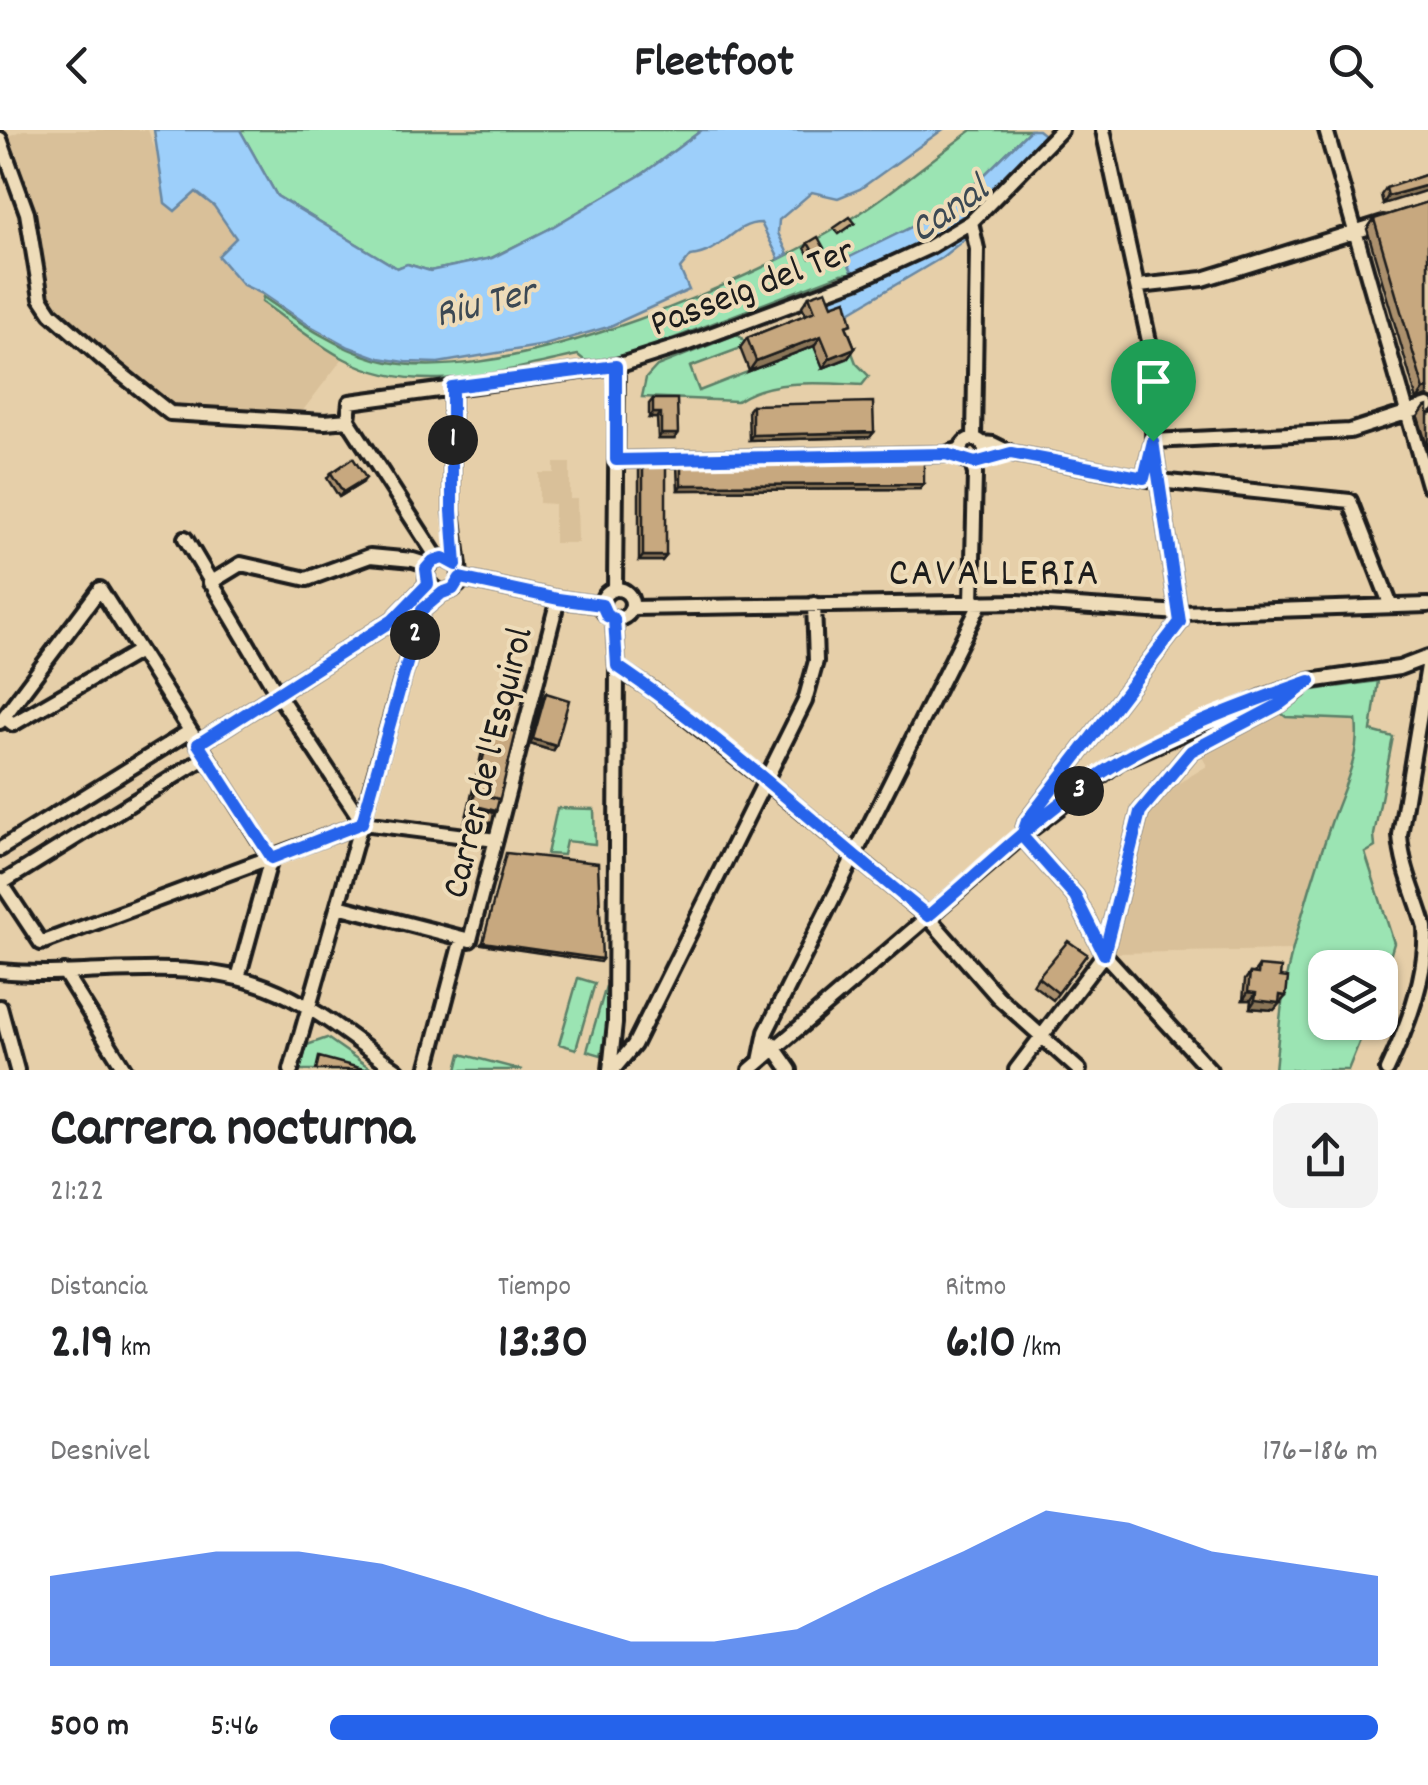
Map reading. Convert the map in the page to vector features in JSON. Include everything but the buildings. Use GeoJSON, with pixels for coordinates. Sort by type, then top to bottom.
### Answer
{"type":"FeatureCollection","features":[{"type":"Feature","properties":{"kind":"street","name":"Passeig del Ter"},"geometry":{"type":"LineString","coordinates":[[348,420],[350,402],[616,366],[857,280],[971,222],[1062,130]]}},
{"type":"Feature","properties":{"kind":"street"},"geometry":{"type":"LineString","coordinates":[[1022,836],[1027,821],[1180,622],[1153,441],[1154,364],[1103,130]]}},
{"type":"Feature","properties":{"kind":"street"},"geometry":{"type":"LineString","coordinates":[[1326,130],[1428,485]]}},
{"type":"Feature","properties":{"kind":"street"},"geometry":{"type":"LineString","coordinates":[[0,139],[27,212],[41,298],[51,314],[160,409],[180,416],[348,420],[433,562]]}},
{"type":"Feature","properties":{"kind":"street"},"geometry":{"type":"LineString","coordinates":[[1140,286],[1203,279],[1392,220]]}},
{"type":"Feature","properties":{"kind":"street"},"geometry":{"type":"LineString","coordinates":[[970,458],[986,451],[978,441],[976,249],[971,222]]}},
{"type":"Feature","properties":{"kind":"street"},"geometry":{"type":"LineString","coordinates":[[616,366],[616,588]]}},
{"type":"Feature","properties":{"kind":"street"},"geometry":{"type":"LineString","coordinates":[[292,1070],[422,610],[453,589],[458,571],[452,511],[452,387]]}},
{"type":"Feature","properties":{"kind":"street"},"geometry":{"type":"LineString","coordinates":[[1153,441],[1350,431],[1428,406]]}},
{"type":"Feature","properties":{"kind":"street"},"geometry":{"type":"LineString","coordinates":[[1144,478],[1153,441]]}},
{"type":"Feature","properties":{"kind":"street"},"geometry":{"type":"LineString","coordinates":[[755,1066],[766,1032],[976,602],[975,474],[966,442],[994,444],[1011,453],[1159,481],[1350,501],[1368,556],[1391,606]]}},
{"type":"Feature","properties":{"kind":"street"},"geometry":{"type":"LineString","coordinates":[[616,460],[946,454],[970,458],[1011,453]]}},
{"type":"Feature","properties":{"kind":"street"},"geometry":{"type":"LineString","coordinates":[[185,538],[277,694],[362,823]]}},
{"type":"Feature","properties":{"kind":"street"},"geometry":{"type":"LineString","coordinates":[[210,583],[241,564],[308,579],[370,556],[433,562],[448,559],[458,571],[558,599],[602,605]]}},
{"type":"Feature","properties":{"kind":"street"},"geometry":{"type":"LineString","coordinates":[[433,562],[426,574],[428,584],[442,593]]}},
{"type":"Feature","properties":{"kind":"street"},"geometry":{"type":"LineString","coordinates":[[198,744],[393,620],[428,584]]}},
{"type":"Feature","properties":{"kind":"street"},"geometry":{"type":"LineString","coordinates":[[616,588],[604,596],[602,605],[607,616],[614,619],[623,618],[632,608],[814,604],[1073,604],[1180,613],[1428,604]]}},
{"type":"Feature","properties":{"kind":"street"},"geometry":{"type":"LineString","coordinates":[[616,588],[628,594],[632,608]]}},
{"type":"Feature","properties":{"kind":"street"},"geometry":{"type":"LineString","coordinates":[[139,651],[13,724],[2,720],[100,589],[272,858],[238,978]]}},
{"type":"Feature","properties":{"kind":"street","name":"Carrer de l'Esquirol"},"geometry":{"type":"LineString","coordinates":[[427,1070],[496,840],[558,599]]}},
{"type":"Feature","properties":{"kind":"street"},"geometry":{"type":"LineString","coordinates":[[611,1070],[634,1045],[767,782],[814,675],[814,604]]}},
{"type":"Feature","properties":{"kind":"street"},"geometry":{"type":"LineString","coordinates":[[611,1070],[615,1034],[614,619]]}},
{"type":"Feature","properties":{"kind":"street"},"geometry":{"type":"LineString","coordinates":[[393,620],[408,629],[413,641]]}},
{"type":"Feature","properties":{"kind":"street"},"geometry":{"type":"LineString","coordinates":[[755,1066],[1022,836],[1120,761],[1264,697],[1310,681],[1428,663],[1400,835],[1402,863],[1428,944],[1419,995],[1387,1070]]}},
{"type":"Feature","properties":{"kind":"street"},"geometry":{"type":"LineString","coordinates":[[617,666],[767,782],[928,916],[998,996],[1079,1070]]}},
{"type":"Feature","properties":{"kind":"street"},"geometry":{"type":"LineString","coordinates":[[1016,1070],[1104,954],[1140,812],[1191,751],[1280,704],[1310,681]]}},
{"type":"Feature","properties":{"kind":"street"},"geometry":{"type":"LineString","coordinates":[[0,849],[190,731]]}},
{"type":"Feature","properties":{"kind":"street"},"geometry":{"type":"LineString","coordinates":[[206,757],[1,882],[41,942],[362,823],[496,840]]}},
{"type":"Feature","properties":{"kind":"street"},"geometry":{"type":"LineString","coordinates":[[1022,836],[1075,896],[1104,954],[1210,1070]]}},
{"type":"Feature","properties":{"kind":"street"},"geometry":{"type":"LineString","coordinates":[[338,906],[466,939]]}},
{"type":"Feature","properties":{"kind":"street"},"geometry":{"type":"LineString","coordinates":[[0,971],[167,969],[238,978],[271,988],[397,1070]]}},
{"type":"Feature","properties":{"kind":"street"},"geometry":{"type":"LineString","coordinates":[[82,999],[91,971]]}},
{"type":"Feature","properties":{"kind":"street"},"geometry":{"type":"LineString","coordinates":[[64,972],[125,1070]]}},
{"type":"Feature","properties":{"kind":"street"},"geometry":{"type":"LineString","coordinates":[[0,1007],[17,1070]]}},
{"type":"Feature","properties":{"kind":"street"},"geometry":{"type":"LineString","coordinates":[[766,1032],[790,1070]]}},
{"type":"Feature","properties":{"kind":"shaded area"},"geometry":{"type":"Polygon","coordinates":[[[23,130],[148,130],[159,160],[165,203],[184,206],[196,192],[214,206],[236,238],[218,256],[243,285],[263,294],[262,302],[343,358],[298,417],[171,407],[55,309],[42,281],[38,225],[7,137],[23,130]]]}},
{"type":"Feature","properties":{"kind":"shaded area"},"geometry":{"type":"Polygon","coordinates":[[[554,463],[570,463],[570,499],[577,499],[578,543],[554,543],[554,504],[539,503],[539,473],[554,473],[554,463]]]}},
{"type":"Feature","properties":{"kind":"shaded area"},"geometry":{"type":"Polygon","coordinates":[[[1277,710],[1286,717],[1356,720],[1358,733],[1356,755],[1293,950],[1113,953],[1149,815],[1164,792],[1207,766],[1200,753],[1277,710]]]}},
{"type":"Feature","properties":{"kind":"green space"},"geometry":{"type":"Polygon","coordinates":[[[240,130],[702,130],[644,173],[549,229],[491,258],[430,271],[408,264],[397,268],[277,196],[240,130]]]}},
{"type":"Feature","properties":{"kind":"green space"},"geometry":{"type":"Polygon","coordinates":[[[972,130],[1030,130],[967,192],[936,215],[847,259],[853,273],[841,274],[633,354],[591,361],[578,355],[460,378],[401,377],[345,359],[262,302],[263,297],[331,340],[376,359],[424,365],[481,361],[543,349],[672,307],[786,256],[866,209],[972,130]]]}},
{"type":"Feature","properties":{"kind":"green space"},"geometry":{"type":"Polygon","coordinates":[[[737,334],[749,345],[690,367],[699,391],[814,346],[823,367],[847,359],[845,334],[856,363],[869,376],[862,385],[781,385],[737,401],[642,397],[646,378],[657,366],[737,334]]]}},
{"type":"Feature","properties":{"kind":"green space"},"geometry":{"type":"Polygon","coordinates":[[[1378,681],[1371,731],[1393,737],[1375,847],[1365,853],[1394,943],[1392,950],[1308,950],[1308,1040],[1360,1040],[1348,1070],[1275,1070],[1289,963],[1356,747],[1356,720],[1286,717],[1277,710],[1313,690],[1378,681]]]}},
{"type":"Feature","properties":{"kind":"green space"},"geometry":{"type":"Polygon","coordinates":[[[557,808],[594,809],[595,844],[566,841],[563,855],[547,854],[557,808]]]}},
{"type":"Feature","properties":{"kind":"green space"},"geometry":{"type":"Polygon","coordinates":[[[578,978],[595,983],[576,1049],[559,1044],[578,978]]]}},
{"type":"Feature","properties":{"kind":"green space"},"geometry":{"type":"Polygon","coordinates":[[[606,986],[607,1030],[601,1055],[587,1051],[606,986]]]}},
{"type":"Feature","properties":{"kind":"green space"},"geometry":{"type":"Polygon","coordinates":[[[327,1038],[373,1070],[300,1070],[307,1045],[327,1038]]]}},
{"type":"Feature","properties":{"kind":"green space"},"geometry":{"type":"Polygon","coordinates":[[[461,1054],[522,1070],[457,1070],[461,1054]]]}},
{"type":"Feature","properties":{"kind":"water","name":"Riu Ter"},"geometry":{"type":"Polygon","coordinates":[[[154,130],[240,130],[277,196],[397,268],[407,264],[430,271],[492,258],[549,229],[644,173],[702,130],[942,130],[860,189],[838,198],[812,192],[779,220],[778,233],[788,254],[779,259],[761,223],[751,224],[712,249],[691,256],[680,269],[689,290],[608,327],[545,345],[438,363],[379,358],[349,347],[243,285],[218,256],[236,238],[214,206],[196,192],[175,211],[165,203],[154,130]]]}},
{"type":"Feature","properties":{"kind":"water","name":"Canal"},"geometry":{"type":"Polygon","coordinates":[[[1030,130],[1038,130],[1047,137],[980,203],[943,231],[853,273],[846,259],[936,215],[967,192],[1030,130]]]}},
{"type":"Feature","properties":{"kind":"water"},"geometry":{"type":"Polygon","coordinates":[[[967,231],[970,235],[941,258],[841,317],[826,301],[937,251],[967,231]]]}},
{"type":"Feature","properties":{"kind":"district","name":"CAVALLERIA"},"geometry":{"type":"Point","coordinates":[995,570]}},
{"type":"Feature","properties":{"kind":"route"},"geometry":{"type":"LineString","coordinates":[[1153,441],[1144,478],[1011,453],[975,463],[946,454],[616,460],[616,366],[452,387],[456,565],[443,558],[433,561],[426,569],[428,584],[393,620],[198,744],[272,858],[362,823],[422,610],[453,589],[460,578],[602,605],[607,616],[614,619],[617,666],[767,782],[928,916],[1022,836],[1120,761],[1264,697],[1310,681],[1280,704],[1191,751],[1140,812],[1104,954],[1075,896],[1022,836],[1027,821],[1180,622],[1153,441]]}}]}
